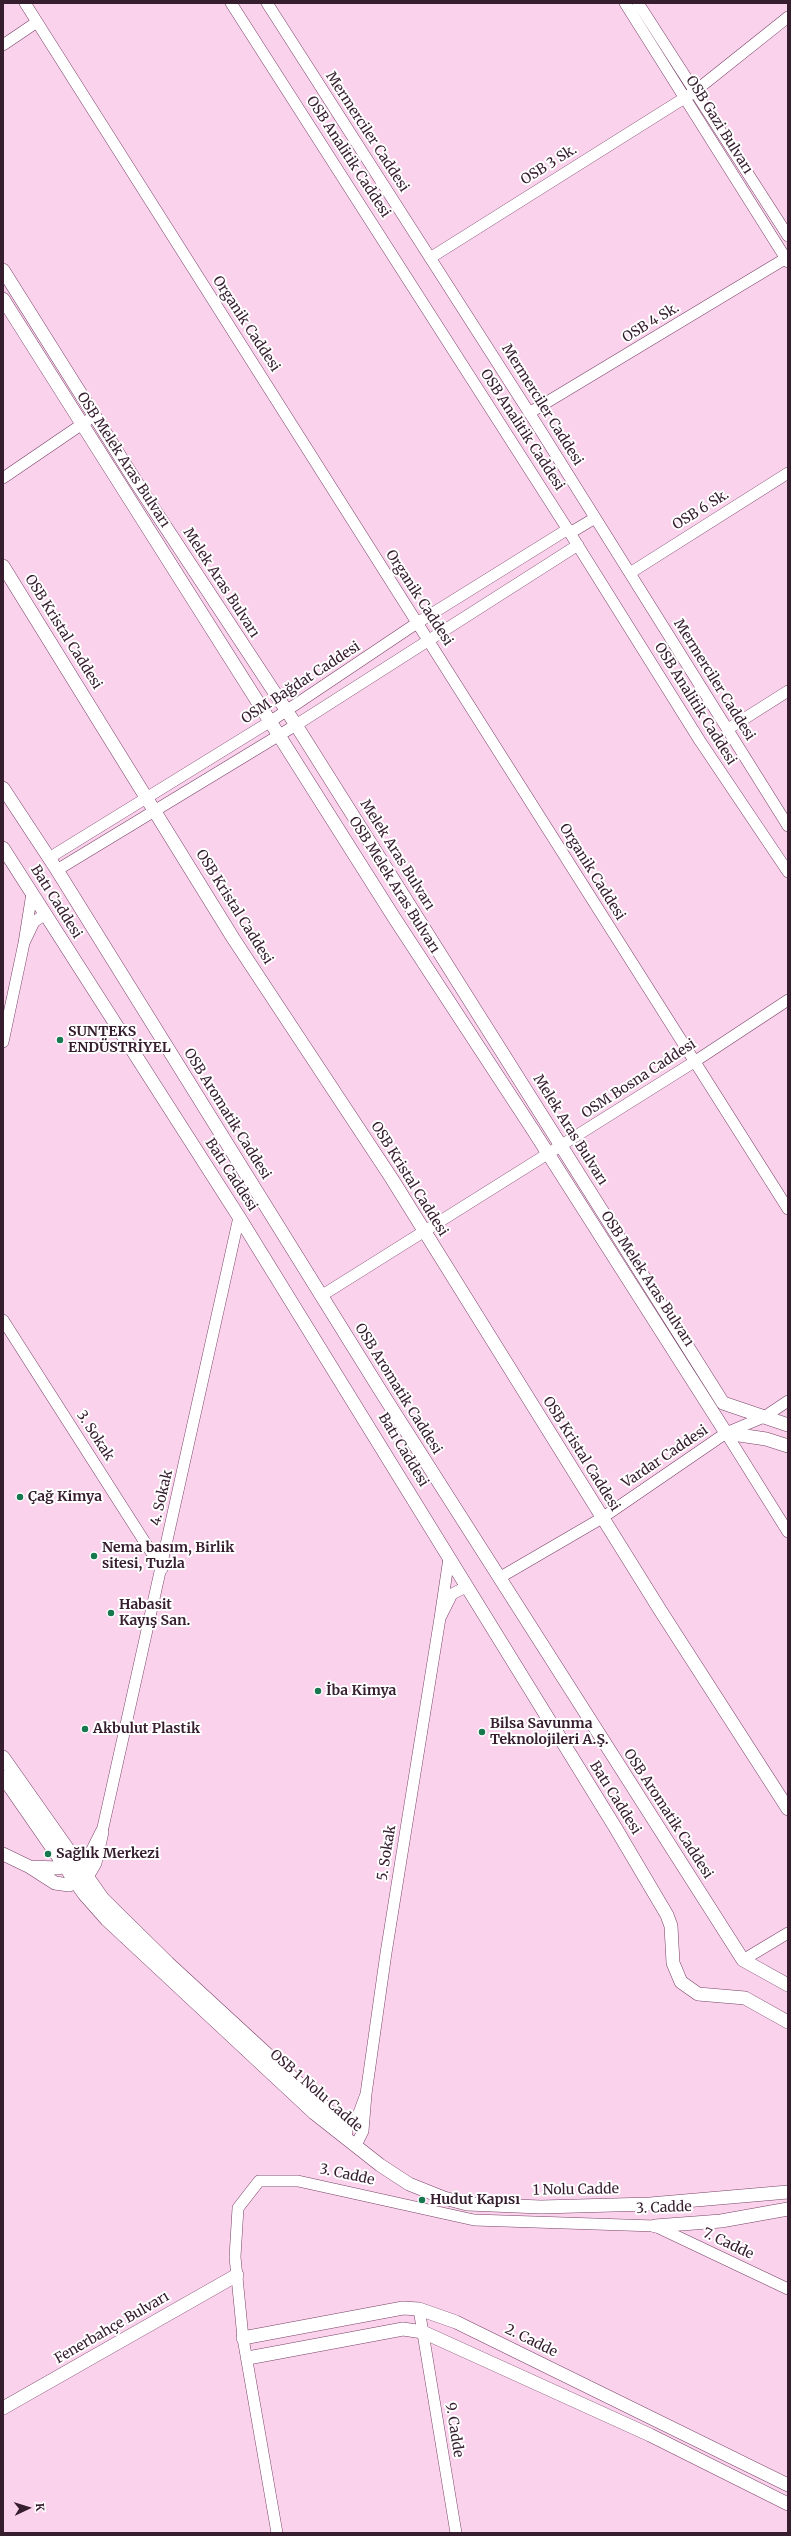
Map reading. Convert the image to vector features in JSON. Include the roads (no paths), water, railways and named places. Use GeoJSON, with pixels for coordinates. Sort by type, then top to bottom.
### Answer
{"type":"FeatureCollection","features":[{"type":"Feature","properties":{"kind":"street","name":"Organik Caddesi"},"geometry":{"type":"LineString","coordinates":[[25,3],[694,1062],[788,1208]]}},
{"type":"Feature","properties":{"kind":"street","name":"OSB Analitik Caddesi"},"geometry":{"type":"LineString","coordinates":[[232,3],[578,545],[700,741],[788,872]]}},
{"type":"Feature","properties":{"kind":"street","name":"Mermerciler Caddesi"},"geometry":{"type":"LineString","coordinates":[[267,3],[529,413],[788,826]]}},
{"type":"Feature","properties":{"kind":"street","name":"OSB Gazi Bulvarı"},"geometry":{"type":"LineString","coordinates":[[625,3],[788,236]]}},
{"type":"Feature","properties":{"kind":"street","name":"OSB Gazi Bulvarı"},"geometry":{"type":"LineString","coordinates":[[638,3],[689,95],[787,259]]}},
{"type":"Feature","properties":{"kind":"street","name":"OSB 3 Sk."},"geometry":{"type":"LineString","coordinates":[[430,258],[689,95],[788,17]]}},
{"type":"Feature","properties":{"kind":"street"},"geometry":{"type":"LineString","coordinates":[[3,45],[37,22]]}},
{"type":"Feature","properties":{"kind":"street","name":"OSB 4 Sk."},"geometry":{"type":"LineString","coordinates":[[529,413],[787,259]]}},
{"type":"Feature","properties":{"kind":"street","name":"Melek Aras Bulvarı"},"geometry":{"type":"LineString","coordinates":[[3,270],[94,416],[285,712],[296,725],[562,1146],[682,1342],[723,1403],[788,1425]]}},
{"type":"Feature","properties":{"kind":"street","name":"OSB Melek Aras Bulvarı"},"geometry":{"type":"LineString","coordinates":[[3,299],[395,919],[548,1154],[726,1433]]}},
{"type":"Feature","properties":{"kind":"street"},"geometry":{"type":"LineString","coordinates":[[3,478],[94,416]]}},
{"type":"Feature","properties":{"kind":"street","name":"OSB 6 Sk."},"geometry":{"type":"LineString","coordinates":[[630,573],[788,473]]}},
{"type":"Feature","properties":{"kind":"street","name":"OSM Bağdat Caddesi"},"geometry":{"type":"LineString","coordinates":[[49,858],[271,721],[417,623],[569,531],[595,518]]}},
{"type":"Feature","properties":{"kind":"street"},"geometry":{"type":"LineString","coordinates":[[57,870],[280,735],[578,545]]}},
{"type":"Feature","properties":{"kind":"street","name":"OSB Kristal Caddesi"},"geometry":{"type":"LineString","coordinates":[[3,566],[233,938],[425,1233],[602,1518],[788,1809]]}},
{"type":"Feature","properties":{"kind":"street"},"geometry":{"type":"LineString","coordinates":[[728,729],[788,691]]}},
{"type":"Feature","properties":{"kind":"street","name":"OSB Aromatik Caddesi"},"geometry":{"type":"LineString","coordinates":[[3,788],[57,870],[321,1296],[499,1578],[743,1960],[788,1985]]}},
{"type":"Feature","properties":{"kind":"street","name":"Batı Caddesi"},"geometry":{"type":"LineString","coordinates":[[3,848],[239,1217],[389,1457],[466,1587],[667,1915],[670,1926],[673,1963],[681,1982],[698,1994],[745,1998],[788,2022]]}},
{"type":"Feature","properties":{"kind":"street"},"geometry":{"type":"LineString","coordinates":[[3,1042],[24,943],[32,893]]}},
{"type":"Feature","properties":{"kind":"street"},"geometry":{"type":"LineString","coordinates":[[24,943],[34,922],[45,914]]}},
{"type":"Feature","properties":{"kind":"street","name":"OSM Bosna Caddesi"},"geometry":{"type":"LineString","coordinates":[[321,1296],[425,1233],[694,1062],[788,1000]]}},
{"type":"Feature","properties":{"kind":"street","name":"4. Sokak"},"geometry":{"type":"LineString","coordinates":[[102,1832],[239,1217]]}},
{"type":"Feature","properties":{"kind":"street","name":"3. Sokak"},"geometry":{"type":"LineString","coordinates":[[3,1320],[162,1568]]}},
{"type":"Feature","properties":{"kind":"street","name":"Vardar Caddesi"},"geometry":{"type":"LineString","coordinates":[[499,1578],[602,1518],[726,1433],[764,1417],[788,1401]]}},
{"type":"Feature","properties":{"kind":"street"},"geometry":{"type":"LineString","coordinates":[[726,1433],[766,1439],[788,1446]]}},
{"type":"Feature","properties":{"kind":"street"},"geometry":{"type":"LineString","coordinates":[[726,1433],[788,1532]]}},
{"type":"Feature","properties":{"kind":"street","name":"5. Sokak"},"geometry":{"type":"LineString","coordinates":[[356,2145],[363,2131],[366,2094],[386,1953],[449,1558]]}},
{"type":"Feature","properties":{"kind":"street","name":"5. Sokak"},"geometry":{"type":"LineString","coordinates":[[440,1618],[452,1594],[466,1587]]}},
{"type":"Feature","properties":{"kind":"street","name":"OSB 1 Nolu Cadde"},"geometry":{"type":"LineString","coordinates":[[3,1757],[81,1880],[96,1909],[153,1966],[302,2102],[356,2145]]}},
{"type":"Feature","properties":{"kind":"street","name":"OSB 1 Nolu Cadde"},"geometry":{"type":"LineString","coordinates":[[3,1777],[71,1864]]}},
{"type":"Feature","properties":{"kind":"street"},"geometry":{"type":"LineString","coordinates":[[30,1867],[49,1869],[71,1864],[92,1852],[102,1832]]}},
{"type":"Feature","properties":{"kind":"street"},"geometry":{"type":"LineString","coordinates":[[3,1854],[30,1867],[56,1883],[81,1880],[98,1857],[102,1832]]}},
{"type":"Feature","properties":{"kind":"street","name":"OSB 1 Nolu Cadde"},"geometry":{"type":"LineString","coordinates":[[81,1880],[340,2124],[356,2145]]}},
{"type":"Feature","properties":{"kind":"street"},"geometry":{"type":"LineString","coordinates":[[743,1960],[788,1933]]}},
{"type":"Feature","properties":{"kind":"street","name":"5. Sokak"},"geometry":{"type":"LineString","coordinates":[[340,2124],[350,2124],[356,2121],[366,2094]]}},
{"type":"Feature","properties":{"kind":"street","name":"1 Nolu Cadde"},"geometry":{"type":"LineString","coordinates":[[356,2145],[380,2165],[409,2184],[444,2198],[467,2204],[541,2207],[618,2206],[788,2192]]}},
{"type":"Feature","properties":{"kind":"street","name":"3. Cadde"},"geometry":{"type":"LineString","coordinates":[[277,2533],[248,2358],[243,2338],[236,2257],[238,2208],[259,2181],[298,2181],[474,2220],[655,2226],[721,2221],[788,2209]]}},
{"type":"Feature","properties":{"kind":"street"},"geometry":{"type":"LineString","coordinates":[[467,2204],[476,2212],[495,2221]]}},
{"type":"Feature","properties":{"kind":"street","name":"7. Cadde"},"geometry":{"type":"LineString","coordinates":[[655,2226],[788,2289]]}},
{"type":"Feature","properties":{"kind":"street","name":"Fenerbahçe Bulvarı"},"geometry":{"type":"LineString","coordinates":[[3,2408],[237,2275]]}},
{"type":"Feature","properties":{"kind":"street","name":"2. Cadde"},"geometry":{"type":"LineString","coordinates":[[243,2338],[403,2308],[418,2309],[456,2322],[788,2485]]}},
{"type":"Feature","properties":{"kind":"street","name":"9. Cadde"},"geometry":{"type":"LineString","coordinates":[[418,2309],[456,2533]]}},
{"type":"Feature","properties":{"kind":"street"},"geometry":{"type":"LineString","coordinates":[[248,2358],[403,2329],[423,2332],[650,2435],[788,2504]]}},
{"type":"Feature","properties":{"kind":"place","name":"SUNTEKS ENDÜSTRİYEL"},"geometry":{"type":"Point","coordinates":[60,1040]}},
{"type":"Feature","properties":{"kind":"place","name":"Çağ Kimya"},"geometry":{"type":"Point","coordinates":[20,1497]}},
{"type":"Feature","properties":{"kind":"place","name":"Nema basım, Birlik sitesi, Tuzla"},"geometry":{"type":"Point","coordinates":[94,1556]}},
{"type":"Feature","properties":{"kind":"place","name":"Habasit Kayış San."},"geometry":{"type":"Point","coordinates":[111,1613]}},
{"type":"Feature","properties":{"kind":"place","name":"İba Kimya"},"geometry":{"type":"Point","coordinates":[318,1691]}},
{"type":"Feature","properties":{"kind":"place","name":"Akbulut Plastik"},"geometry":{"type":"Point","coordinates":[85,1729]}},
{"type":"Feature","properties":{"kind":"place","name":"Bilsa Savunma Teknolojileri A.Ş."},"geometry":{"type":"Point","coordinates":[482,1732]}},
{"type":"Feature","properties":{"kind":"place","name":"Sağlık Merkezi"},"geometry":{"type":"Point","coordinates":[48,1854]}},
{"type":"Feature","properties":{"kind":"place","name":"Hudut Kapısı"},"geometry":{"type":"Point","coordinates":[422,2200]}}]}
